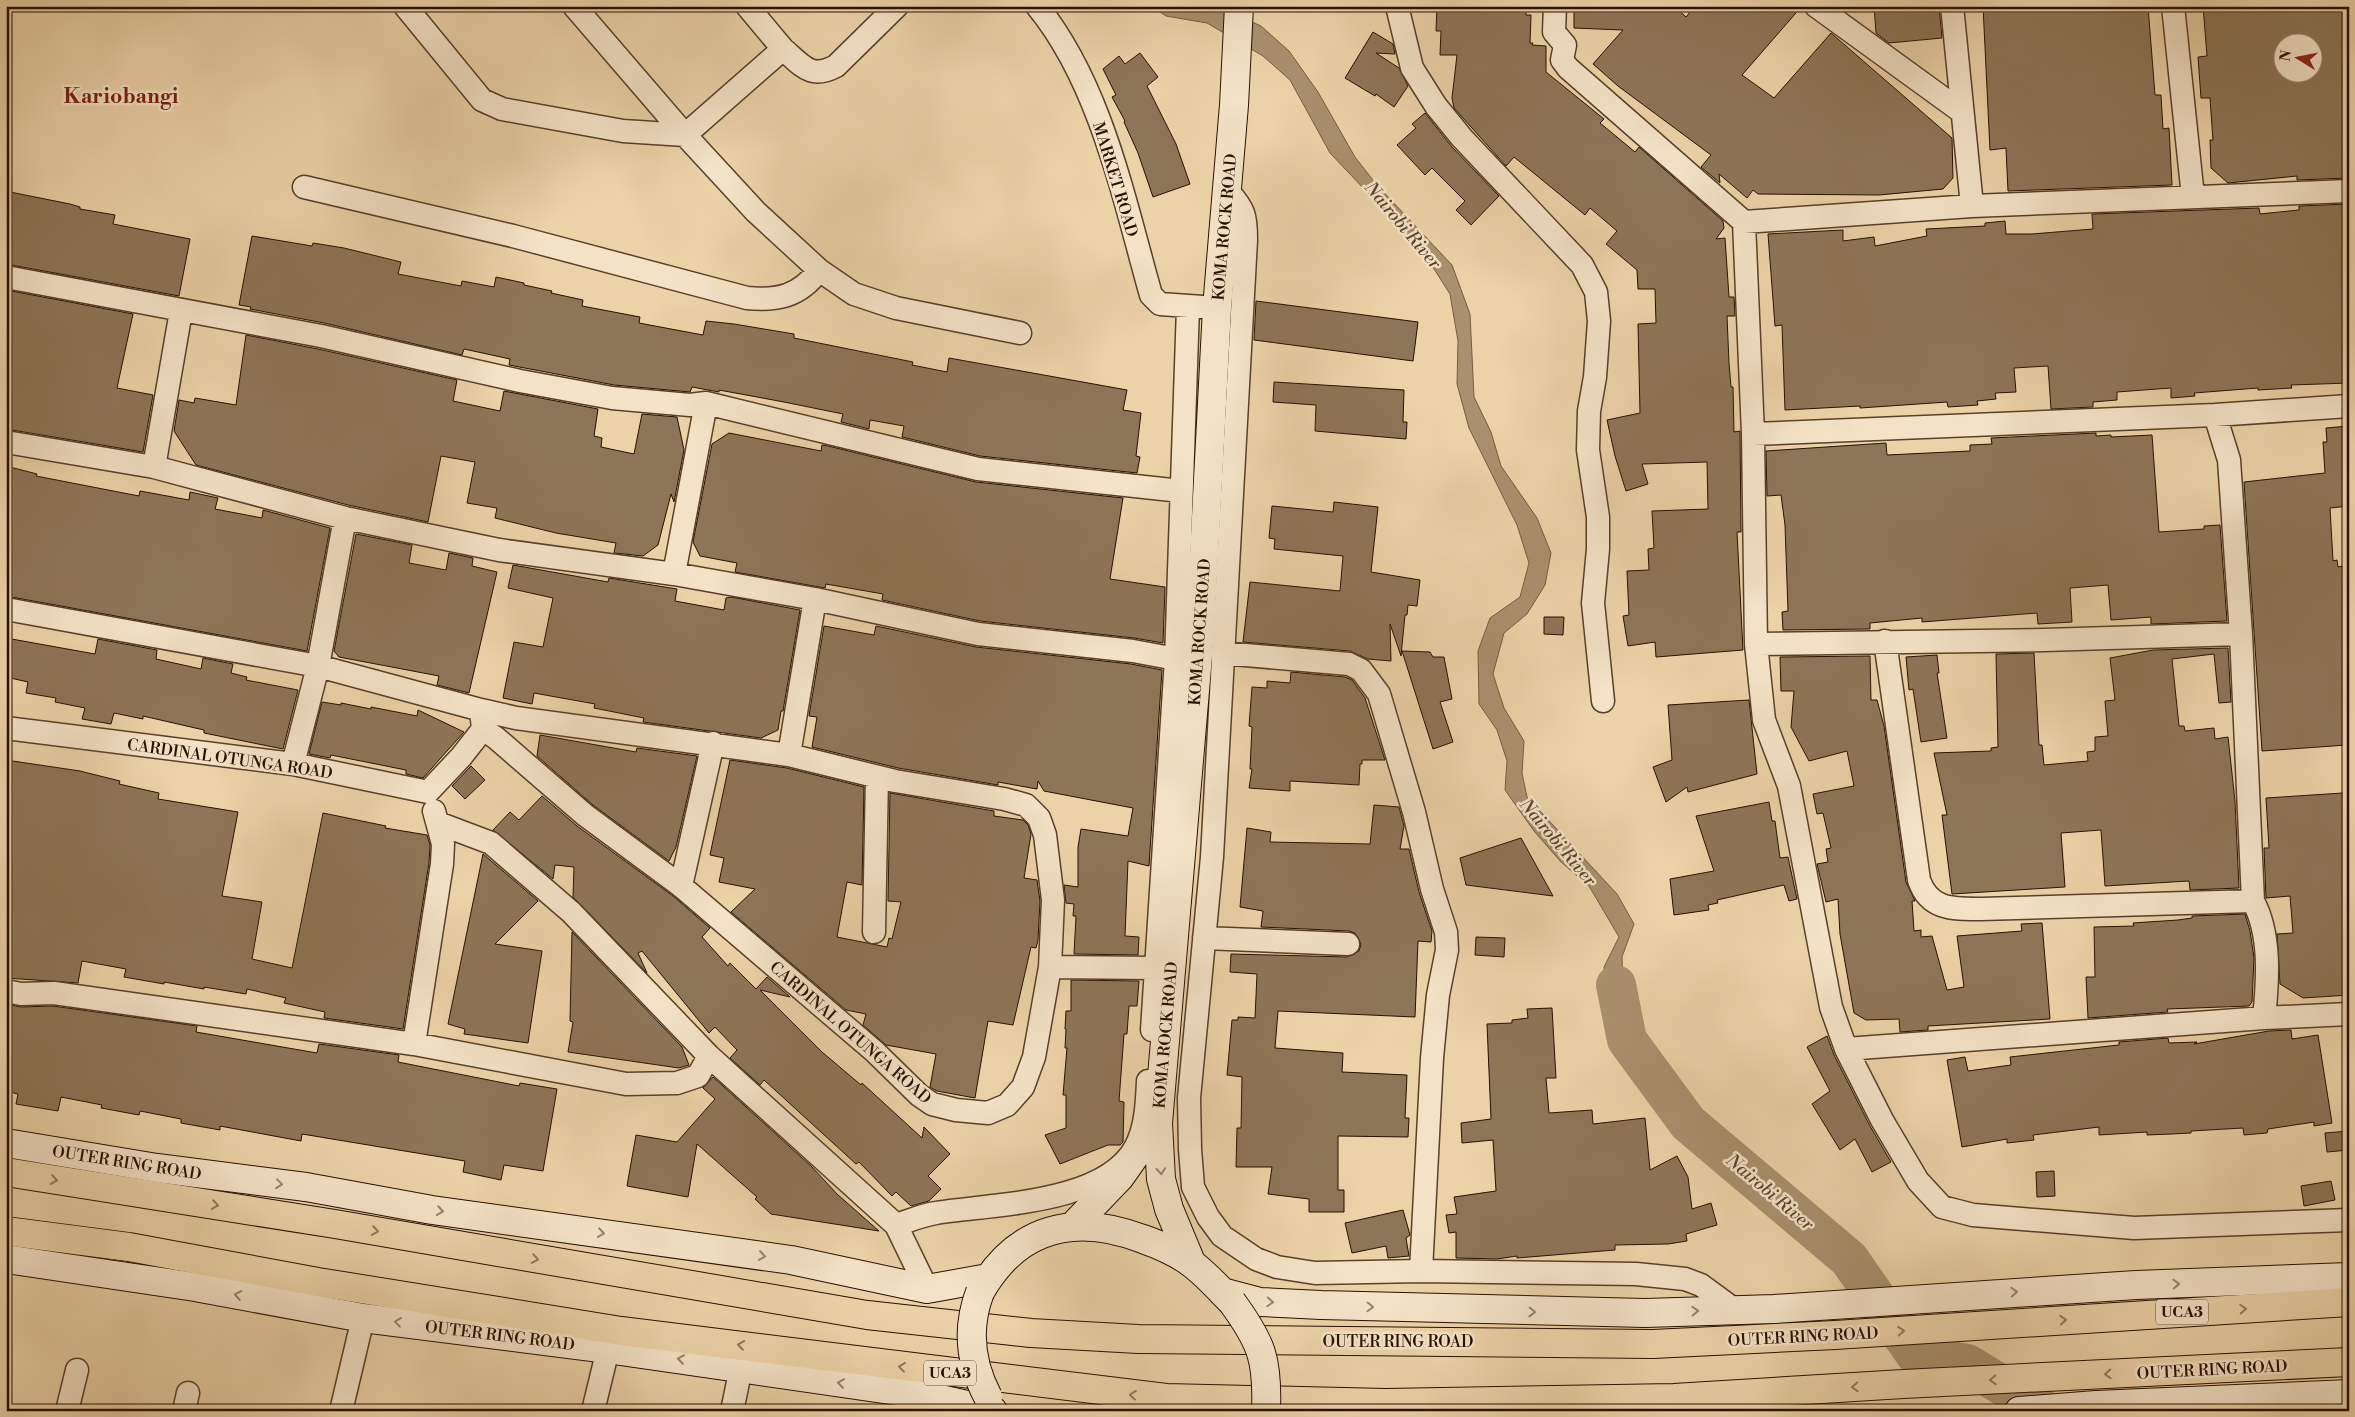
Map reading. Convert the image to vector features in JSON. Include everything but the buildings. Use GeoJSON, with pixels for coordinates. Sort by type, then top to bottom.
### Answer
{"type":"FeatureCollection","features":[{"type":"Feature","properties":{"kind":"main road","name":"KOMA ROCK ROAD"},"geometry":{"type":"LineString","coordinates":[[1073,1226],[1120,1177],[1158,1122],[1200,632],[1217,308],[1228,191],[1239,9]]}},
{"type":"Feature","properties":{"kind":"main road"},"geometry":{"type":"LineString","coordinates":[[1158,1122],[1161,1179],[1169,1209],[1191,1262]]}},
{"type":"Feature","properties":{"kind":"main road","name":"OUTER RING ROAD"},"geometry":{"type":"LineString","coordinates":[[6,1143],[157,1168],[306,1187],[432,1210],[791,1260],[927,1289],[984,1285]]}},
{"type":"Feature","properties":{"kind":"main road","name":"OUTER RING ROAD"},"geometry":{"type":"LineString","coordinates":[[6,1172],[335,1224],[867,1315],[1031,1333],[1138,1339],[1653,1344],[1835,1335],[2122,1315],[2349,1302]]}},
{"type":"Feature","properties":{"kind":"main road","name":"OUTER RING ROAD"},"geometry":{"type":"LineString","coordinates":[[993,1406],[973,1360],[970,1328],[984,1285],[1016,1249],[1031,1239],[1057,1229],[1073,1226],[1104,1227],[1134,1235],[1164,1247],[1191,1262],[1227,1297],[1249,1325],[1262,1351],[1267,1384],[1266,1411]]}},
{"type":"Feature","properties":{"kind":"main road","name":"OUTER RING ROAD"},"geometry":{"type":"LineString","coordinates":[[6,1231],[129,1247],[328,1283],[620,1331],[1166,1398],[1386,1403],[1664,1398],[2349,1362]]}},
{"type":"Feature","properties":{"kind":"main road","name":"OUTER RING ROAD"},"geometry":{"type":"LineString","coordinates":[[6,1259],[195,1287],[363,1318],[608,1348],[993,1406]]}},
{"type":"Feature","properties":{"kind":"main road","name":"UCA3"},"geometry":{"type":"LineString","coordinates":[[2046,1290],[2349,1277]]}},
{"type":"Feature","properties":{"kind":"main road"},"geometry":{"type":"LineString","coordinates":[[2046,1290],[2122,1315]]}},
{"type":"Feature","properties":{"kind":"main road","name":"OUTER RING ROAD"},"geometry":{"type":"LineString","coordinates":[[1227,1297],[1260,1302],[1397,1308],[1645,1313],[1812,1306],[1965,1294],[2046,1290]]}},
{"type":"Feature","properties":{"kind":"main road","name":"OUTER RING ROAD"},"geometry":{"type":"LineString","coordinates":[[2019,1411],[2096,1405],[2349,1394]]}},
{"type":"Feature","properties":{"kind":"street"},"geometry":{"type":"LineString","coordinates":[[405,6],[482,100],[502,109],[623,130],[685,134],[783,49]]}},
{"type":"Feature","properties":{"kind":"street"},"geometry":{"type":"LineString","coordinates":[[574,6],[685,134],[756,212],[819,270],[854,294],[896,308],[1020,333]]}},
{"type":"Feature","properties":{"kind":"street"},"geometry":{"type":"LineString","coordinates":[[746,6],[783,49],[808,70],[817,73],[836,66],[897,6]]}},
{"type":"Feature","properties":{"kind":"street","name":"MARKET ROAD"},"geometry":{"type":"LineString","coordinates":[[1037,6],[1067,50],[1092,103],[1112,160],[1151,295],[1160,304],[1217,308]]}},
{"type":"Feature","properties":{"kind":"street"},"geometry":{"type":"LineString","coordinates":[[1397,6],[1412,68],[1436,106],[1462,138],[1582,265],[1596,292],[1599,321],[1595,377],[1589,411],[1588,450],[1598,517],[1598,549],[1593,603],[1603,701]]}},
{"type":"Feature","properties":{"kind":"street"},"geometry":{"type":"LineString","coordinates":[[1555,6],[1554,32],[1565,45],[1562,60],[1568,68],[1744,222],[1972,206],[2349,191]]}},
{"type":"Feature","properties":{"kind":"street"},"geometry":{"type":"LineString","coordinates":[[1816,6],[1962,112]]}},
{"type":"Feature","properties":{"kind":"street"},"geometry":{"type":"LineString","coordinates":[[1952,6],[1972,206]]}},
{"type":"Feature","properties":{"kind":"street"},"geometry":{"type":"LineString","coordinates":[[2173,6],[2193,197]]}},
{"type":"Feature","properties":{"kind":"street"},"geometry":{"type":"LineString","coordinates":[[304,187],[513,236],[747,298],[770,298],[799,291],[819,270]]}},
{"type":"Feature","properties":{"kind":"street"},"geometry":{"type":"LineString","coordinates":[[1228,191],[1241,206],[1246,226],[1212,857],[1189,1098],[1193,1187],[1208,1217],[1222,1236],[1256,1259],[1277,1267],[1315,1273],[1421,1271],[1636,1274],[1685,1279],[1701,1285],[1736,1310]]}},
{"type":"Feature","properties":{"kind":"street"},"geometry":{"type":"LineString","coordinates":[[1744,222],[1753,434],[1756,644],[1764,720],[1789,786],[1831,1007],[1846,1049],[1882,1120],[1918,1181],[1942,1207],[1973,1215],[2134,1228],[2349,1220]]}},
{"type":"Feature","properties":{"kind":"street"},"geometry":{"type":"LineString","coordinates":[[6,277],[321,336],[520,381],[612,398],[690,405],[706,403],[978,469],[1181,491]]}},
{"type":"Feature","properties":{"kind":"street"},"geometry":{"type":"LineString","coordinates":[[896,1224],[934,1213],[979,1209],[1049,1197],[1089,1186],[1118,1168],[1135,1149],[1142,1130],[1146,1104],[1157,968],[1176,659],[1188,307]]}},
{"type":"Feature","properties":{"kind":"street"},"geometry":{"type":"LineString","coordinates":[[154,468],[181,311]]}},
{"type":"Feature","properties":{"kind":"street"},"geometry":{"type":"LineString","coordinates":[[674,574],[706,403]]}},
{"type":"Feature","properties":{"kind":"street"},"geometry":{"type":"LineString","coordinates":[[1753,434],[2215,415],[2349,406]]}},
{"type":"Feature","properties":{"kind":"street"},"geometry":{"type":"LineString","coordinates":[[2215,415],[2229,460],[2241,634],[2253,901],[2260,915],[2266,959],[2264,1018]]}},
{"type":"Feature","properties":{"kind":"street"},"geometry":{"type":"LineString","coordinates":[[6,442],[154,468],[345,518],[499,550],[674,574],[815,599],[978,634],[1133,651],[1176,659]]}},
{"type":"Feature","properties":{"kind":"street"},"geometry":{"type":"LineString","coordinates":[[293,764],[318,666],[345,518]]}},
{"type":"Feature","properties":{"kind":"street"},"geometry":{"type":"LineString","coordinates":[[789,755],[815,599]]}},
{"type":"Feature","properties":{"kind":"street"},"geometry":{"type":"LineString","coordinates":[[6,608],[318,666],[482,720],[428,792],[443,844],[442,864],[414,1044]]}},
{"type":"Feature","properties":{"kind":"street"},"geometry":{"type":"LineString","coordinates":[[1756,644],[2044,640],[2241,634]]}},
{"type":"Feature","properties":{"kind":"street"},"geometry":{"type":"LineString","coordinates":[[1885,641],[1919,880],[1923,891],[1929,899],[1943,906],[1981,909],[2253,901]]}},
{"type":"Feature","properties":{"kind":"street"},"geometry":{"type":"LineString","coordinates":[[1222,653],[1349,664],[1361,670],[1378,694],[1414,812],[1448,943],[1438,994],[1432,1058],[1421,1271]]}},
{"type":"Feature","properties":{"kind":"street","name":"CARDINAL OTUNGA ROAD"},"geometry":{"type":"LineString","coordinates":[[516,718],[713,743],[789,755],[877,776],[977,796],[1004,799],[1026,805],[1039,818],[1048,850],[1053,900],[1050,967],[1034,1057],[1023,1087],[1007,1105],[988,1113],[956,1110],[932,1104],[919,1095],[874,1051],[680,886],[584,815],[496,738],[482,720],[516,718]]}},
{"type":"Feature","properties":{"kind":"street","name":"CARDINAL OTUNGA ROAD"},"geometry":{"type":"LineString","coordinates":[[6,728],[293,764],[428,792]]}},
{"type":"Feature","properties":{"kind":"street"},"geometry":{"type":"LineString","coordinates":[[680,886],[713,743]]}},
{"type":"Feature","properties":{"kind":"street"},"geometry":{"type":"LineString","coordinates":[[874,932],[877,776]]}},
{"type":"Feature","properties":{"kind":"street"},"geometry":{"type":"LineString","coordinates":[[438,823],[491,843],[570,912],[709,1056],[896,1224],[927,1289]]}},
{"type":"Feature","properties":{"kind":"street"},"geometry":{"type":"LineString","coordinates":[[1204,938],[1348,944]]}},
{"type":"Feature","properties":{"kind":"street"},"geometry":{"type":"LineString","coordinates":[[1050,967],[1157,968]]}},
{"type":"Feature","properties":{"kind":"street"},"geometry":{"type":"LineString","coordinates":[[6,991],[21,994],[54,993],[414,1044],[626,1084],[677,1083],[698,1076],[709,1056]]}},
{"type":"Feature","properties":{"kind":"street"},"geometry":{"type":"LineString","coordinates":[[1846,1049],[2264,1018],[2349,1014]]}},
{"type":"Feature","properties":{"kind":"street"},"geometry":{"type":"LineString","coordinates":[[341,1411],[363,1318]]}},
{"type":"Feature","properties":{"kind":"street"},"geometry":{"type":"LineString","coordinates":[[593,1411],[608,1348]]}},
{"type":"Feature","properties":{"kind":"street"},"geometry":{"type":"LineString","coordinates":[[732,1411],[741,1368]]}},
{"type":"Feature","properties":{"kind":"street"},"geometry":{"type":"LineString","coordinates":[[67,1411],[77,1370]]}},
{"type":"Feature","properties":{"kind":"water"},"geometry":{"type":"Polygon","coordinates":[[[1151,6],[1217,6],[1261,26],[1289,51],[1318,92],[1355,157],[1376,184],[1452,265],[1470,314],[1474,397],[1491,432],[1501,466],[1537,518],[1551,553],[1545,585],[1527,614],[1504,633],[1493,674],[1504,708],[1524,741],[1522,773],[1527,797],[1617,894],[1634,924],[1622,957],[1623,987],[1639,1009],[1627,1040],[1607,1007],[1604,967],[1619,937],[1589,886],[1561,862],[1534,831],[1505,790],[1507,761],[1497,730],[1479,704],[1478,651],[1490,618],[1520,597],[1529,563],[1517,525],[1469,428],[1457,384],[1458,341],[1450,294],[1422,250],[1330,153],[1290,80],[1263,56],[1207,23],[1166,16],[1151,6]]]}},
{"type":"Feature","properties":{"kind":"waterway","name":"Nairobi River"},"geometry":{"type":"LineString","coordinates":[[1616,985],[1627,1040],[1688,1123],[1849,1259],[1916,1355],[1967,1364],[2045,1411]]}},
{"type":"Feature","properties":{"kind":"district","name":"Kariobangi"},"geometry":{"type":"Point","coordinates":[121,96]}}]}
